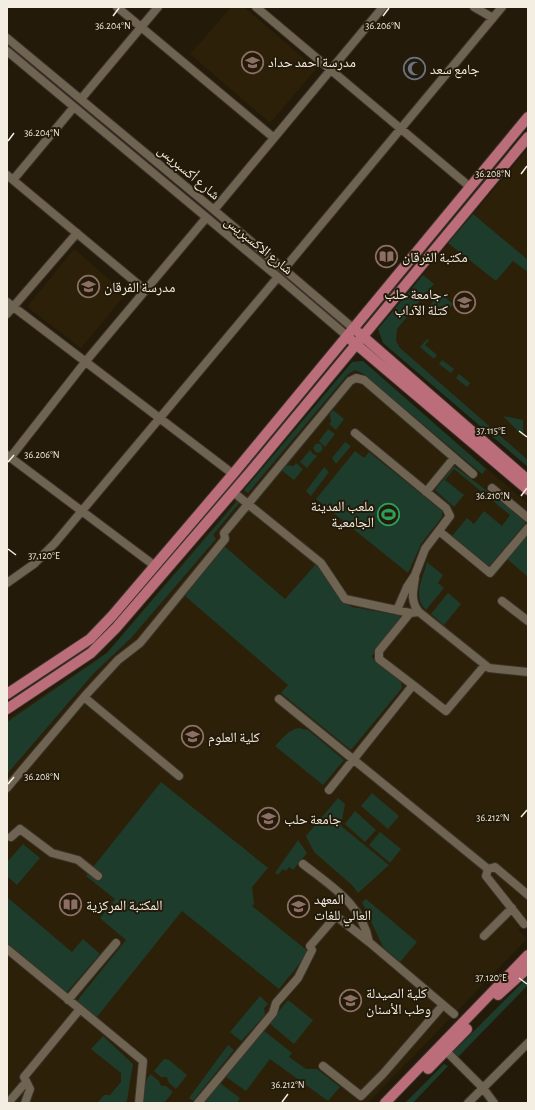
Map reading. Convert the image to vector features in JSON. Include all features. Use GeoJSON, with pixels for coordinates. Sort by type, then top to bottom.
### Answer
{"type":"FeatureCollection","features":[{"type":"Feature","properties":{"kind":"main road"},"geometry":{"type":"LineString","coordinates":[[8,692],[90,639],[155,566],[197,514],[233,474],[528,117]]}},
{"type":"Feature","properties":{"kind":"main road"},"geometry":{"type":"LineString","coordinates":[[7,709],[91,653],[116,628],[360,340],[528,136]]}},
{"type":"Feature","properties":{"kind":"main road"},"geometry":{"type":"LineString","coordinates":[[350,332],[528,480]]}},
{"type":"Feature","properties":{"kind":"main road"},"geometry":{"type":"LineString","coordinates":[[360,340],[528,490]]}},
{"type":"Feature","properties":{"kind":"main road"},"geometry":{"type":"LineString","coordinates":[[197,514],[207,522]]}},
{"type":"Feature","properties":{"kind":"main road"},"geometry":{"type":"LineString","coordinates":[[385,1103],[528,955]]}},
{"type":"Feature","properties":{"kind":"main road"},"geometry":{"type":"LineString","coordinates":[[394,1103],[446,1051],[501,992],[528,968]]}},
{"type":"Feature","properties":{"kind":"street"},"geometry":{"type":"LineString","coordinates":[[117,7],[274,138]]}},
{"type":"Feature","properties":{"kind":"street"},"geometry":{"type":"LineString","coordinates":[[81,99],[158,7]]}},
{"type":"Feature","properties":{"kind":"street"},"geometry":{"type":"LineString","coordinates":[[214,210],[383,7]]}},
{"type":"Feature","properties":{"kind":"street"},"geometry":{"type":"LineString","coordinates":[[474,7],[493,18]]}},
{"type":"Feature","properties":{"kind":"street"},"geometry":{"type":"LineString","coordinates":[[284,269],[502,7]]}},
{"type":"Feature","properties":{"kind":"street"},"geometry":{"type":"LineString","coordinates":[[261,9],[470,187]]}},
{"type":"Feature","properties":{"kind":"street","name":"شارع أكسبريس"},"geometry":{"type":"LineString","coordinates":[[7,38],[284,269],[350,332]]}},
{"type":"Feature","properties":{"kind":"street","name":"شارع الاكسبريس"},"geometry":{"type":"LineString","coordinates":[[7,51],[206,218],[350,332]]}},
{"type":"Feature","properties":{"kind":"street"},"geometry":{"type":"LineString","coordinates":[[74,107],[10,178],[145,290]]}},
{"type":"Feature","properties":{"kind":"street"},"geometry":{"type":"LineString","coordinates":[[155,566],[9,456],[86,361],[206,218]]}},
{"type":"Feature","properties":{"kind":"street"},"geometry":{"type":"LineString","coordinates":[[7,314],[10,304],[77,233]]}},
{"type":"Feature","properties":{"kind":"street"},"geometry":{"type":"LineString","coordinates":[[7,584],[45,554],[278,276]]}},
{"type":"Feature","properties":{"kind":"street"},"geometry":{"type":"LineString","coordinates":[[10,304],[233,474]]}},
{"type":"Feature","properties":{"kind":"street"},"geometry":{"type":"LineString","coordinates":[[7,788],[84,696],[118,660],[140,643],[179,593],[225,539],[224,533],[350,381],[356,378],[364,380],[472,474]]}},
{"type":"Feature","properties":{"kind":"street"},"geometry":{"type":"LineString","coordinates":[[355,432],[446,508],[450,516],[425,549],[415,575],[407,587],[396,610]]}},
{"type":"Feature","properties":{"kind":"street"},"geometry":{"type":"LineString","coordinates":[[426,492],[454,458]]}},
{"type":"Feature","properties":{"kind":"street"},"geometry":{"type":"LineString","coordinates":[[492,488],[528,518]]}},
{"type":"Feature","properties":{"kind":"street"},"geometry":{"type":"LineString","coordinates":[[238,496],[321,563],[345,599],[410,613],[419,612]]}},
{"type":"Feature","properties":{"kind":"street"},"geometry":{"type":"LineString","coordinates":[[439,531],[490,573],[528,528]]}},
{"type":"Feature","properties":{"kind":"street"},"geometry":{"type":"LineString","coordinates":[[415,575],[412,599],[414,606],[419,612],[489,668],[528,672]]}},
{"type":"Feature","properties":{"kind":"street"},"geometry":{"type":"LineString","coordinates":[[502,601],[528,622]]}},
{"type":"Feature","properties":{"kind":"street"},"geometry":{"type":"LineString","coordinates":[[410,613],[379,651],[379,659],[446,712],[485,665]]}},
{"type":"Feature","properties":{"kind":"street"},"geometry":{"type":"LineString","coordinates":[[329,790],[413,685]]}},
{"type":"Feature","properties":{"kind":"street"},"geometry":{"type":"LineString","coordinates":[[84,696],[179,776]]}},
{"type":"Feature","properties":{"kind":"street"},"geometry":{"type":"LineString","coordinates":[[279,699],[488,869]]}},
{"type":"Feature","properties":{"kind":"street"},"geometry":{"type":"LineString","coordinates":[[8,838],[20,829],[52,854],[78,860],[98,876]]}},
{"type":"Feature","properties":{"kind":"street"},"geometry":{"type":"LineString","coordinates":[[303,864],[348,899],[367,932],[369,942]]}},
{"type":"Feature","properties":{"kind":"street"},"geometry":{"type":"LineString","coordinates":[[488,869],[495,867],[528,895]]}},
{"type":"Feature","properties":{"kind":"street"},"geometry":{"type":"LineString","coordinates":[[488,869],[486,876],[524,924]]}},
{"type":"Feature","properties":{"kind":"street"},"geometry":{"type":"LineString","coordinates":[[484,936],[512,908]]}},
{"type":"Feature","properties":{"kind":"street"},"geometry":{"type":"LineString","coordinates":[[198,1103],[273,1013],[276,1003],[298,978],[312,950],[310,946],[336,916],[454,1014]]}},
{"type":"Feature","properties":{"kind":"street"},"geometry":{"type":"LineString","coordinates":[[68,1000],[116,943]]}},
{"type":"Feature","properties":{"kind":"street"},"geometry":{"type":"LineString","coordinates":[[7,949],[143,1061],[139,1103]]}},
{"type":"Feature","properties":{"kind":"street"},"geometry":{"type":"LineString","coordinates":[[323,1066],[361,1096],[383,1074],[443,1005]]}},
{"type":"Feature","properties":{"kind":"street"},"geometry":{"type":"LineString","coordinates":[[25,1103],[30,1089],[24,1078],[80,1009]]}},
{"type":"Feature","properties":{"kind":"street"},"geometry":{"type":"LineString","coordinates":[[468,1103],[528,1043]]}},
{"type":"Feature","properties":{"kind":"street"},"geometry":{"type":"LineString","coordinates":[[446,1051],[483,1088],[494,1103]]}},
{"type":"Feature","properties":{"kind":"street"},"geometry":{"type":"LineString","coordinates":[[8,1103],[26,1082]]}},
{"type":"Feature","properties":{"kind":"shaded area","name":"مدرسة احمد حداد"},"geometry":{"type":"Polygon","coordinates":[[[231,7],[244,7],[316,69],[270,123],[190,54],[231,7]]]}},
{"type":"Feature","properties":{"kind":"shaded area","name":"جامعة حلب - كتلة الآداب"},"geometry":{"type":"Polygon","coordinates":[[[528,148],[528,467],[383,343],[378,329],[528,148]]]}},
{"type":"Feature","properties":{"kind":"shaded area"},"geometry":{"type":"Polygon","coordinates":[[[74,249],[126,294],[81,348],[27,307],[74,249]]]}},
{"type":"Feature","properties":{"kind":"shaded area","name":"جامعة حلب"},"geometry":{"type":"Polygon","coordinates":[[[363,361],[528,504],[528,920],[518,930],[527,939],[368,1103],[7,1103],[7,719],[107,652],[352,362],[363,361]]]}},
{"type":"Feature","properties":{"kind":"green space"},"geometry":{"type":"Polygon","coordinates":[[[473,214],[528,260],[528,272],[513,261],[496,281],[448,243],[473,214]]]}},
{"type":"Feature","properties":{"kind":"green space"},"geometry":{"type":"Polygon","coordinates":[[[423,275],[434,284],[397,329],[396,341],[400,348],[528,460],[528,467],[383,343],[378,329],[423,275]]]}},
{"type":"Feature","properties":{"kind":"green space"},"geometry":{"type":"Polygon","coordinates":[[[440,293],[453,304],[443,316],[430,305],[440,293]]]}},
{"type":"Feature","properties":{"kind":"green space"},"geometry":{"type":"Polygon","coordinates":[[[427,339],[429,340],[425,345],[437,355],[434,359],[420,347],[427,339]]]}},
{"type":"Feature","properties":{"kind":"green space"},"geometry":{"type":"Polygon","coordinates":[[[442,360],[454,369],[451,373],[439,364],[442,360]]]}},
{"type":"Feature","properties":{"kind":"green space"},"geometry":{"type":"Polygon","coordinates":[[[363,361],[486,469],[482,474],[362,373],[355,370],[348,374],[248,493],[244,490],[352,362],[363,361]]]}},
{"type":"Feature","properties":{"kind":"green space"},"geometry":{"type":"Polygon","coordinates":[[[459,374],[470,383],[467,387],[456,378],[459,374]]]}},
{"type":"Feature","properties":{"kind":"green space"},"geometry":{"type":"Polygon","coordinates":[[[333,410],[344,419],[336,430],[329,424],[331,422],[330,414],[333,410]]]}},
{"type":"Feature","properties":{"kind":"green space"},"geometry":{"type":"Polygon","coordinates":[[[503,416],[523,420],[523,436],[503,416]]]}},
{"type":"Feature","properties":{"kind":"green space"},"geometry":{"type":"Polygon","coordinates":[[[328,429],[335,434],[325,447],[319,441],[328,429]]]}},
{"type":"Feature","properties":{"kind":"green space"},"geometry":{"type":"Polygon","coordinates":[[[345,442],[351,446],[336,464],[332,458],[345,442]]]}},
{"type":"Feature","properties":{"kind":"green space"},"geometry":{"type":"Polygon","coordinates":[[[318,443],[323,448],[318,453],[313,448],[318,443]]]}},
{"type":"Feature","properties":{"kind":"green space"},"geometry":{"type":"Polygon","coordinates":[[[310,450],[317,456],[307,468],[300,462],[310,450]]]}},
{"type":"Feature","properties":{"kind":"green space","name":"ملعب المدينة الجامعية"},"geometry":{"type":"Polygon","coordinates":[[[355,451],[364,458],[369,452],[442,511],[442,517],[421,544],[408,573],[316,499],[355,451]]]}},
{"type":"Feature","properties":{"kind":"green space"},"geometry":{"type":"Polygon","coordinates":[[[296,463],[303,469],[294,480],[281,470],[285,465],[294,466],[296,463]]]}},
{"type":"Feature","properties":{"kind":"green space"},"geometry":{"type":"Polygon","coordinates":[[[454,466],[527,521],[489,567],[452,536],[467,518],[474,524],[484,511],[502,526],[510,515],[454,469],[445,480],[464,495],[454,507],[435,490],[454,466]]]}},
{"type":"Feature","properties":{"kind":"green space"},"geometry":{"type":"Polygon","coordinates":[[[324,467],[329,472],[311,496],[306,491],[324,467]]]}},
{"type":"Feature","properties":{"kind":"green space"},"geometry":{"type":"Polygon","coordinates":[[[238,500],[240,502],[213,535],[216,539],[131,638],[94,673],[7,774],[7,722],[107,653],[238,500]]]}},
{"type":"Feature","properties":{"kind":"green space"},"geometry":{"type":"Polygon","coordinates":[[[528,533],[528,577],[507,559],[528,533]]]}},
{"type":"Feature","properties":{"kind":"green space"},"geometry":{"type":"Polygon","coordinates":[[[224,546],[285,599],[316,564],[344,602],[352,607],[403,616],[372,656],[373,659],[401,682],[402,688],[351,750],[281,693],[288,685],[185,596],[224,546]]]}},
{"type":"Feature","properties":{"kind":"green space"},"geometry":{"type":"Polygon","coordinates":[[[427,562],[443,575],[438,583],[444,588],[426,610],[422,605],[419,593],[427,562]]]}},
{"type":"Feature","properties":{"kind":"green space"},"geometry":{"type":"Polygon","coordinates":[[[448,593],[461,604],[444,625],[431,614],[448,593]]]}},
{"type":"Feature","properties":{"kind":"green space"},"geometry":{"type":"Polygon","coordinates":[[[298,728],[308,730],[344,760],[323,785],[275,746],[288,733],[298,728]]]}},
{"type":"Feature","properties":{"kind":"green space"},"geometry":{"type":"Polygon","coordinates":[[[161,782],[268,868],[252,887],[254,904],[252,906],[309,952],[279,989],[182,911],[96,1018],[76,1002],[126,940],[100,918],[115,899],[86,876],[161,782]]]}},
{"type":"Feature","properties":{"kind":"green space"},"geometry":{"type":"Polygon","coordinates":[[[372,793],[399,816],[388,829],[361,806],[372,793]]]}},
{"type":"Feature","properties":{"kind":"green space"},"geometry":{"type":"Polygon","coordinates":[[[338,798],[345,804],[341,826],[389,865],[358,893],[352,885],[314,852],[306,836],[338,798]]]}},
{"type":"Feature","properties":{"kind":"green space"},"geometry":{"type":"Polygon","coordinates":[[[355,811],[376,830],[365,842],[345,824],[355,811]]]}},
{"type":"Feature","properties":{"kind":"green space"},"geometry":{"type":"Polygon","coordinates":[[[380,832],[401,849],[390,863],[369,845],[380,832]]]}},
{"type":"Feature","properties":{"kind":"green space"},"geometry":{"type":"Polygon","coordinates":[[[298,840],[307,853],[293,870],[289,867],[286,871],[283,869],[278,875],[275,873],[298,840]]]}},
{"type":"Feature","properties":{"kind":"green space"},"geometry":{"type":"Polygon","coordinates":[[[23,844],[40,858],[17,885],[7,876],[7,862],[23,844]]]}},
{"type":"Feature","properties":{"kind":"green space"},"geometry":{"type":"Polygon","coordinates":[[[8,898],[72,952],[83,939],[100,954],[66,993],[7,943],[8,898]]]}},
{"type":"Feature","properties":{"kind":"green space"},"geometry":{"type":"Polygon","coordinates":[[[366,899],[417,942],[400,962],[383,947],[362,902],[366,899]]]}},
{"type":"Feature","properties":{"kind":"green space"},"geometry":{"type":"Polygon","coordinates":[[[528,977],[528,985],[458,1057],[453,1052],[528,977]]]}},
{"type":"Feature","properties":{"kind":"green space"},"geometry":{"type":"Polygon","coordinates":[[[260,996],[268,1004],[264,1008],[265,1015],[241,1041],[230,1032],[260,996]]]}},
{"type":"Feature","properties":{"kind":"green space"},"geometry":{"type":"Polygon","coordinates":[[[288,1000],[313,1020],[294,1044],[269,1023],[288,1000]]]}},
{"type":"Feature","properties":{"kind":"green space"},"geometry":{"type":"Polygon","coordinates":[[[263,1030],[292,1053],[289,1057],[306,1069],[317,1069],[340,1087],[328,1101],[270,1059],[246,1091],[226,1077],[263,1030]]]}},
{"type":"Feature","properties":{"kind":"green space"},"geometry":{"type":"Polygon","coordinates":[[[103,1036],[133,1064],[127,1101],[122,1103],[97,1103],[104,1095],[110,1095],[121,1082],[121,1073],[91,1049],[103,1036]]]}},
{"type":"Feature","properties":{"kind":"green space"},"geometry":{"type":"Polygon","coordinates":[[[228,1045],[234,1050],[193,1101],[189,1098],[228,1045]]]}},
{"type":"Feature","properties":{"kind":"green space"},"geometry":{"type":"Polygon","coordinates":[[[164,1059],[169,1060],[187,1075],[176,1089],[169,1083],[167,1077],[161,1077],[154,1071],[164,1059]]]}},
{"type":"Feature","properties":{"kind":"green space"},"geometry":{"type":"Polygon","coordinates":[[[444,1064],[448,1066],[413,1103],[405,1103],[444,1064]]]}},
{"type":"Feature","properties":{"kind":"green space"},"geometry":{"type":"Polygon","coordinates":[[[150,1074],[159,1081],[161,1086],[166,1086],[173,1092],[164,1103],[144,1103],[143,1101],[145,1083],[150,1074]]]}},
{"type":"Feature","properties":{"kind":"green space"},"geometry":{"type":"Polygon","coordinates":[[[220,1083],[240,1098],[237,1103],[203,1103],[220,1083]]]}},
{"type":"Feature","properties":{"kind":"place","name":"مدرسة احمد حداد"},"geometry":{"type":"Point","coordinates":[253,62]}},
{"type":"Feature","properties":{"kind":"place","name":"جامع سعد"},"geometry":{"type":"Point","coordinates":[414,69]}},
{"type":"Feature","properties":{"kind":"place","name":"مكتبة الفرقان"},"geometry":{"type":"Point","coordinates":[387,257]}},
{"type":"Feature","properties":{"kind":"place","name":"مدرسة الفرقان"},"geometry":{"type":"Point","coordinates":[88,287]}},
{"type":"Feature","properties":{"kind":"place","name":"جامعة حلب - كتلة الآداب"},"geometry":{"type":"Point","coordinates":[464,302]}},
{"type":"Feature","properties":{"kind":"place","name":"ملعب المدينة الجامعية"},"geometry":{"type":"Point","coordinates":[389,514]}},
{"type":"Feature","properties":{"kind":"place","name":"كلية العلوم"},"geometry":{"type":"Point","coordinates":[192,737]}},
{"type":"Feature","properties":{"kind":"place","name":"جامعة حلب"},"geometry":{"type":"Point","coordinates":[268,819]}},
{"type":"Feature","properties":{"kind":"place","name":"المكتبة المركزية"},"geometry":{"type":"Point","coordinates":[70,905]}},
{"type":"Feature","properties":{"kind":"place","name":"المعهد العالي للغات"},"geometry":{"type":"Point","coordinates":[298,907]}},
{"type":"Feature","properties":{"kind":"place","name":"كلية الصيدلة وطب الأسنان"},"geometry":{"type":"Point","coordinates":[350,1001]}}]}
